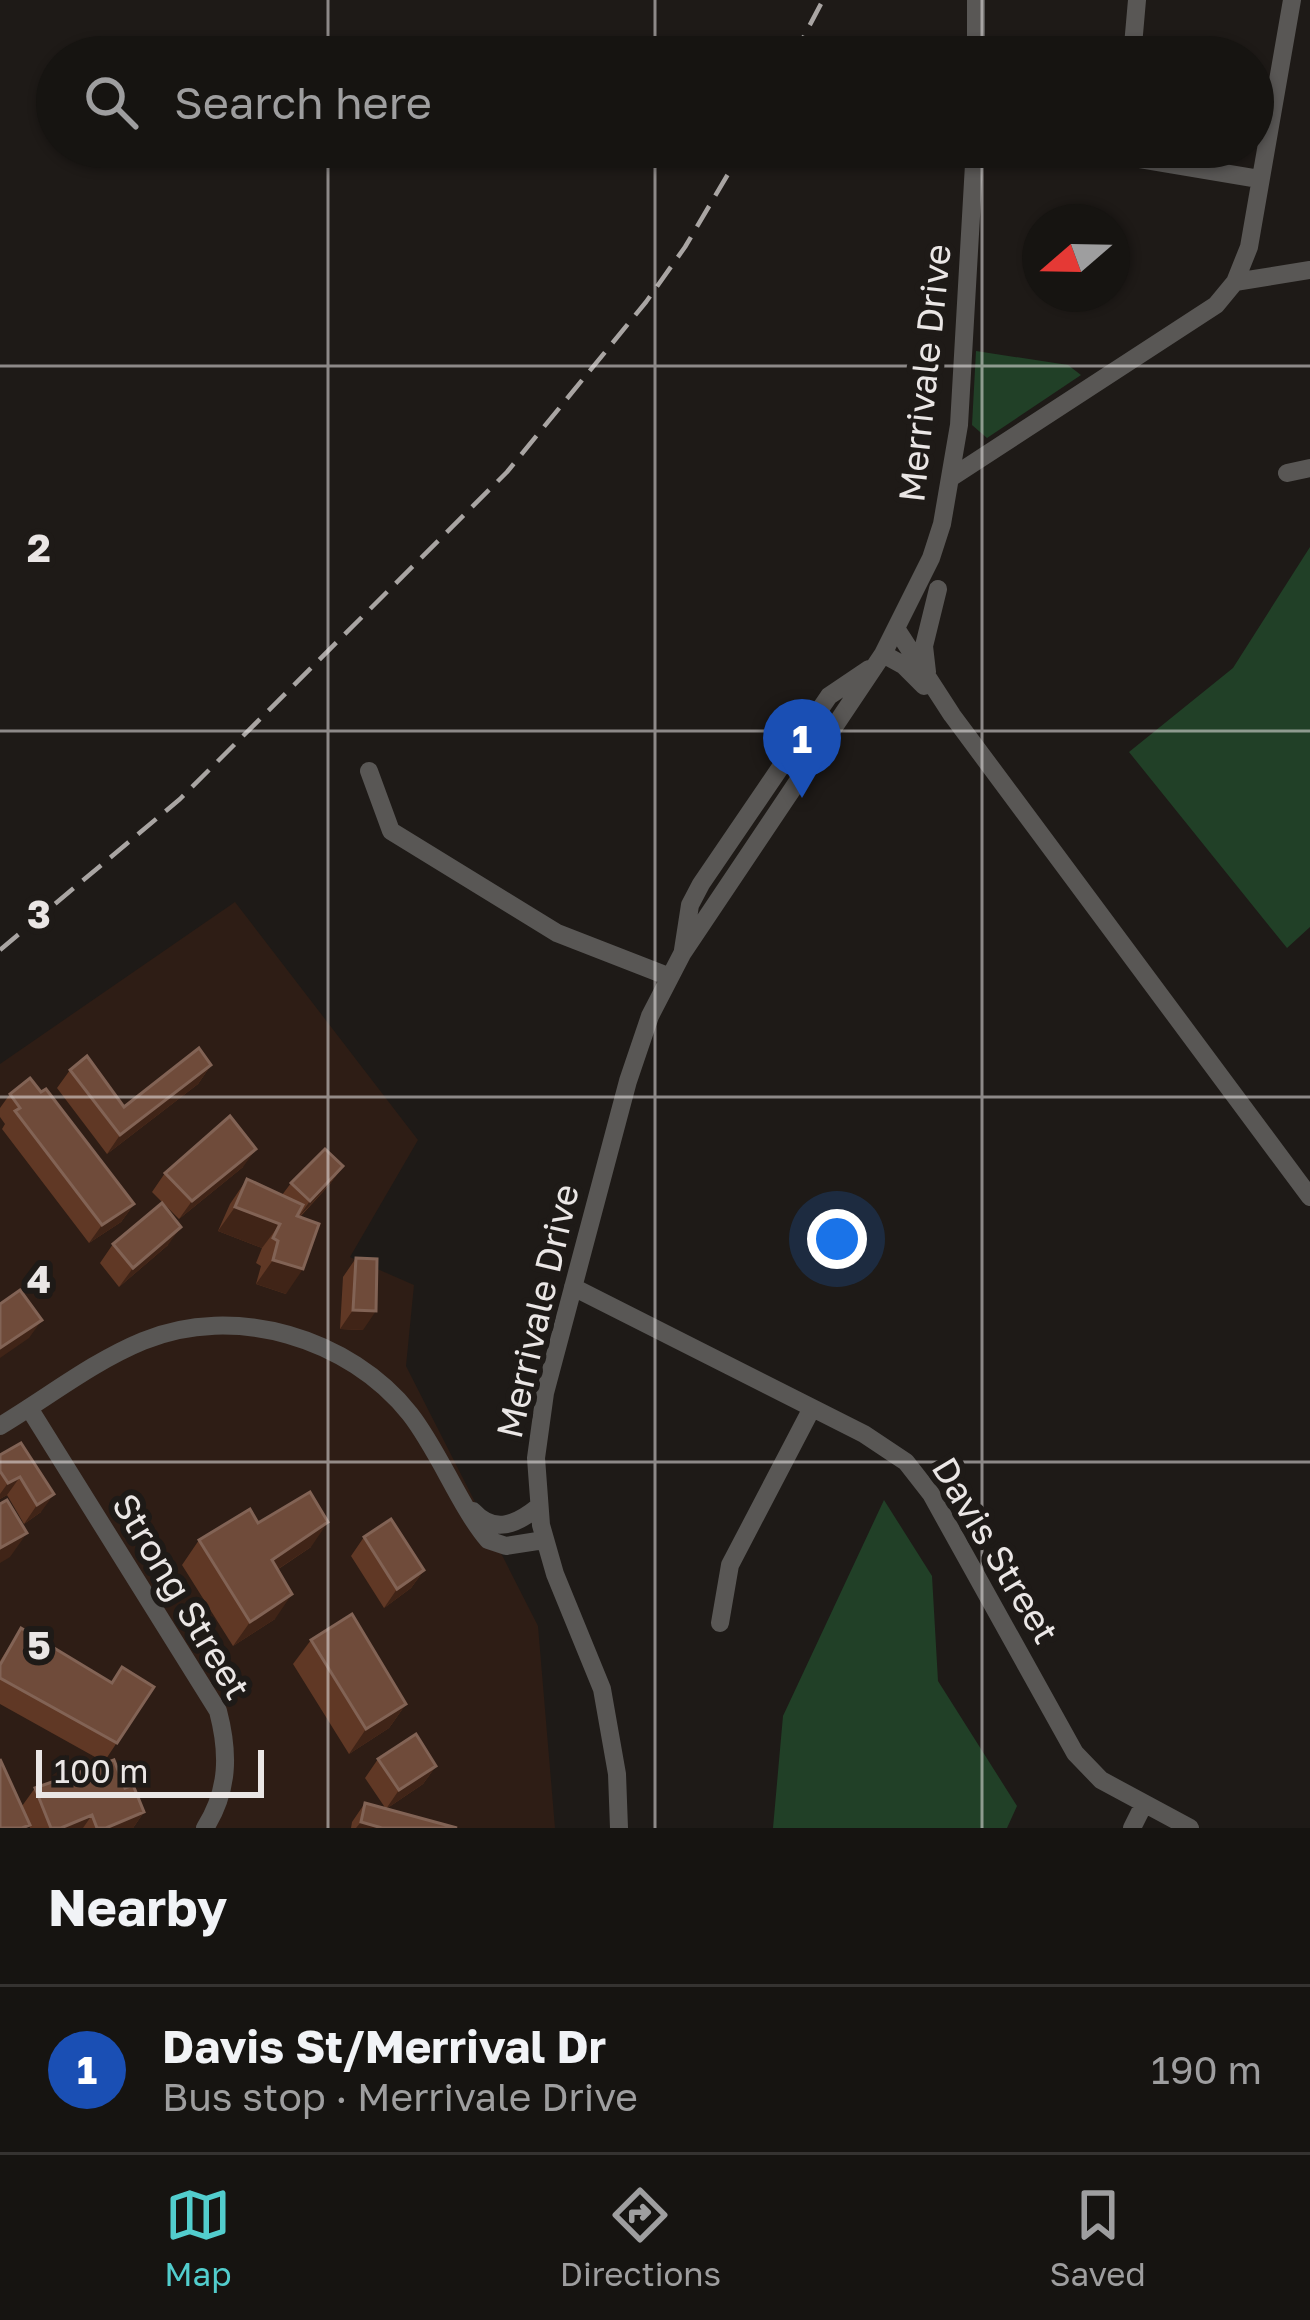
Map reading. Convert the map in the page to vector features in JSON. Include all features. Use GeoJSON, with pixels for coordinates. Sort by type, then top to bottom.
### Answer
{"type":"FeatureCollection","features":[{"type":"Feature","properties":{"kind":"street"},"geometry":{"type":"LineString","coordinates":[[976,0],[976,36]]}},
{"type":"Feature","properties":{"kind":"street"},"geometry":{"type":"LineString","coordinates":[[1134,36],[1137,0]]}},
{"type":"Feature","properties":{"kind":"street"},"geometry":{"type":"LineString","coordinates":[[1274,98],[1292,0]]}},
{"type":"Feature","properties":{"kind":"street","name":"Merrivale Drive"},"geometry":{"type":"LineString","coordinates":[[619,1828],[617,1774],[602,1689],[544,1540],[538,1507],[536,1458],[545,1393],[650,1016],[682,954],[880,658],[932,558],[952,477],[967,328],[974,168]]}},
{"type":"Feature","properties":{"kind":"street"},"geometry":{"type":"LineString","coordinates":[[1194,168],[1259,179]]}},
{"type":"Feature","properties":{"kind":"street"},"geometry":{"type":"LineString","coordinates":[[952,477],[1216,304],[1235,282],[1250,247],[1261,168]]}},
{"type":"Feature","properties":{"kind":"street"},"geometry":{"type":"LineString","coordinates":[[1235,282],[1310,270]]}},
{"type":"Feature","properties":{"kind":"street"},"geometry":{"type":"LineString","coordinates":[[1287,473],[1310,468]]}},
{"type":"Feature","properties":{"kind":"street"},"geometry":{"type":"LineString","coordinates":[[929,680],[924,646],[938,589]]}},
{"type":"Feature","properties":{"kind":"street"},"geometry":{"type":"LineString","coordinates":[[897,630],[952,716],[1310,1197]]}},
{"type":"Feature","properties":{"kind":"street"},"geometry":{"type":"LineString","coordinates":[[880,658],[903,665],[952,716]]}},
{"type":"Feature","properties":{"kind":"street"},"geometry":{"type":"LineString","coordinates":[[369,771],[391,831],[557,933],[670,977]]}},
{"type":"Feature","properties":{"kind":"street","name":"Davis Street"},"geometry":{"type":"LineString","coordinates":[[574,1287],[885,1446],[920,1478],[1075,1753],[1101,1780],[1190,1828]]}},
{"type":"Feature","properties":{"kind":"street"},"geometry":{"type":"LineString","coordinates":[[0,1426],[112,1355],[166,1333],[220,1326],[286,1334],[345,1358],[386,1388],[421,1430],[481,1531],[496,1544],[544,1540]]}},
{"type":"Feature","properties":{"kind":"street","name":"Strong Street"},"geometry":{"type":"LineString","coordinates":[[29,1408],[218,1711],[226,1743],[226,1770],[222,1794],[205,1828]]}},
{"type":"Feature","properties":{"kind":"street"},"geometry":{"type":"LineString","coordinates":[[720,1624],[730,1564],[812,1408]]}},
{"type":"Feature","properties":{"kind":"street"},"geometry":{"type":"LineString","coordinates":[[463,1498],[479,1517],[495,1526],[513,1523],[538,1507]]}},
{"type":"Feature","properties":{"kind":"street"},"geometry":{"type":"LineString","coordinates":[[1132,1828],[1144,1804]]}},
{"type":"Feature","properties":{"kind":"shaded area"},"geometry":{"type":"Polygon","coordinates":[[[235,902],[418,1140],[350,1257],[414,1285],[406,1366],[538,1626],[555,1828],[0,1828],[0,1064],[235,902]]]}},
{"type":"Feature","properties":{"kind":"green space"},"geometry":{"type":"Polygon","coordinates":[[[976,351],[1068,365],[1081,375],[987,438],[972,425],[976,351]]]}},
{"type":"Feature","properties":{"kind":"green space"},"geometry":{"type":"Polygon","coordinates":[[[1310,547],[1310,927],[1287,948],[1129,752],[1233,668],[1310,547]]]}},
{"type":"Feature","properties":{"kind":"green space"},"geometry":{"type":"Polygon","coordinates":[[[884,1500],[932,1576],[938,1681],[1017,1806],[1007,1828],[773,1828],[783,1716],[884,1500]]]}},
{"type":"Feature","properties":{"kind":"building"},"geometry":{"type":"Polygon","coordinates":[[[199,1048],[211,1065],[120,1135],[70,1070],[87,1056],[124,1107],[199,1048]]]}},
{"type":"Feature","properties":{"kind":"building"},"geometry":{"type":"Polygon","coordinates":[[[30,1078],[41,1092],[46,1089],[134,1204],[102,1225],[15,1111],[20,1108],[10,1094],[30,1078]]]}},
{"type":"Feature","properties":{"kind":"building"},"geometry":{"type":"Polygon","coordinates":[[[230,1116],[256,1149],[192,1201],[165,1173],[230,1116]]]}},
{"type":"Feature","properties":{"kind":"building"},"geometry":{"type":"Polygon","coordinates":[[[325,1149],[343,1166],[310,1201],[291,1183],[325,1149]]]}},
{"type":"Feature","properties":{"kind":"building"},"geometry":{"type":"Polygon","coordinates":[[[247,1179],[303,1205],[297,1216],[319,1224],[303,1269],[273,1260],[278,1241],[273,1238],[280,1224],[235,1207],[247,1179]]]}},
{"type":"Feature","properties":{"kind":"building"},"geometry":{"type":"Polygon","coordinates":[[[162,1203],[181,1227],[133,1268],[113,1244],[162,1203]]]}},
{"type":"Feature","properties":{"kind":"building"},"geometry":{"type":"Polygon","coordinates":[[[356,1258],[377,1259],[376,1311],[353,1310],[356,1258]]]}},
{"type":"Feature","properties":{"kind":"building"},"geometry":{"type":"Polygon","coordinates":[[[20,1290],[42,1320],[0,1348],[0,1304],[20,1290]]]}},
{"type":"Feature","properties":{"kind":"building"},"geometry":{"type":"Polygon","coordinates":[[[21,1443],[54,1494],[37,1505],[20,1477],[8,1483],[0,1471],[0,1455],[21,1443]]]}},
{"type":"Feature","properties":{"kind":"building"},"geometry":{"type":"Polygon","coordinates":[[[310,1492],[328,1522],[272,1560],[292,1594],[250,1622],[199,1540],[250,1509],[258,1523],[310,1492]]]}},
{"type":"Feature","properties":{"kind":"building"},"geometry":{"type":"Polygon","coordinates":[[[7,1500],[27,1533],[0,1548],[0,1504],[7,1500]]]}},
{"type":"Feature","properties":{"kind":"building"},"geometry":{"type":"Polygon","coordinates":[[[391,1519],[424,1570],[397,1589],[364,1537],[391,1519]]]}},
{"type":"Feature","properties":{"kind":"building"},"geometry":{"type":"Polygon","coordinates":[[[352,1614],[406,1704],[366,1729],[311,1640],[352,1614]]]}},
{"type":"Feature","properties":{"kind":"building"},"geometry":{"type":"Polygon","coordinates":[[[21,1628],[112,1683],[122,1667],[154,1687],[117,1743],[0,1678],[0,1665],[21,1628]]]}},
{"type":"Feature","properties":{"kind":"building"},"geometry":{"type":"Polygon","coordinates":[[[416,1734],[436,1766],[399,1790],[378,1759],[416,1734]]]}},
{"type":"Feature","properties":{"kind":"building"},"geometry":{"type":"Polygon","coordinates":[[[0,1759],[30,1825],[0,1828],[0,1759]]]}},
{"type":"Feature","properties":{"kind":"building"},"geometry":{"type":"Polygon","coordinates":[[[114,1760],[125,1788],[133,1785],[144,1812],[106,1828],[97,1828],[92,1815],[51,1828],[35,1788],[114,1760]]]}},
{"type":"Feature","properties":{"kind":"building"},"geometry":{"type":"Polygon","coordinates":[[[365,1803],[457,1828],[382,1828],[361,1822],[365,1803]]]}},
{"type":"Feature","properties":{"kind":"railway"},"geometry":{"type":"LineString","coordinates":[[804,36],[823,0]]}},
{"type":"Feature","properties":{"kind":"railway"},"geometry":{"type":"LineString","coordinates":[[0,950],[180,799],[507,472],[646,302],[732,168]]}},
{"type":"Feature","properties":{"kind":"place","name":"Davis St/Merrival Dr"},"geometry":{"type":"Point","coordinates":[802,798]}}]}
